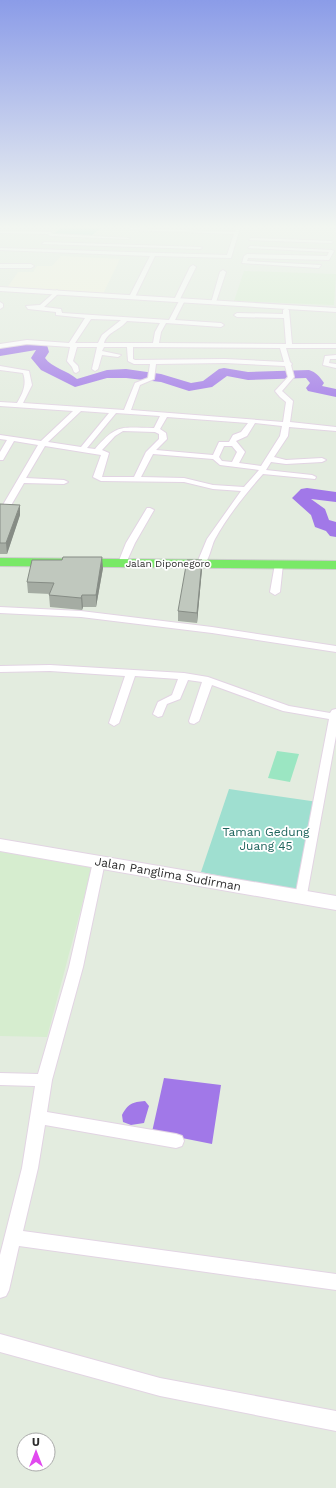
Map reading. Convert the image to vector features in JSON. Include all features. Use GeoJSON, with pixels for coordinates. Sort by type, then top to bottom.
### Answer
{"type":"FeatureCollection","features":[{"type":"Feature","properties":{"kind":"main road"},"geometry":{"type":"LineString","coordinates":[[139,297],[336,310]]}},
{"type":"Feature","properties":{"kind":"main road","name":"Jalan Diponegoro"},"geometry":{"type":"LineString","coordinates":[[0,562],[336,565]]}},
{"type":"Feature","properties":{"kind":"main road","name":"Jalan Panglima Sudirman"},"geometry":{"type":"LineString","coordinates":[[0,844],[336,903]]}},
{"type":"Feature","properties":{"kind":"street"},"geometry":{"type":"LineString","coordinates":[[41,307],[51,297]]}},
{"type":"Feature","properties":{"kind":"street"},"geometry":{"type":"LineString","coordinates":[[213,302],[215,297]]}},
{"type":"Feature","properties":{"kind":"street"},"geometry":{"type":"LineString","coordinates":[[171,322],[179,300]]}},
{"type":"Feature","properties":{"kind":"street"},"geometry":{"type":"LineString","coordinates":[[28,307],[41,307],[41,309],[59,310],[58,314],[62,315],[221,325]]}},
{"type":"Feature","properties":{"kind":"street"},"geometry":{"type":"LineString","coordinates":[[201,563],[211,539],[246,489],[270,459],[284,436],[290,401],[282,396],[278,391],[291,376],[286,345],[286,307]]}},
{"type":"Feature","properties":{"kind":"street"},"geometry":{"type":"LineString","coordinates":[[237,315],[286,316]]}},
{"type":"Feature","properties":{"kind":"street"},"geometry":{"type":"LineString","coordinates":[[76,371],[75,366],[70,361],[72,345],[89,317]]}},
{"type":"Feature","properties":{"kind":"street"},"geometry":{"type":"LineString","coordinates":[[95,369],[101,339],[107,332],[123,323],[125,319]]}},
{"type":"Feature","properties":{"kind":"street"},"geometry":{"type":"LineString","coordinates":[[156,345],[158,332],[164,321]]}},
{"type":"Feature","properties":{"kind":"street"},"geometry":{"type":"LineString","coordinates":[[0,346],[27,342],[72,345],[179,345],[222,347],[286,345],[336,346]]}},
{"type":"Feature","properties":{"kind":"street"},"geometry":{"type":"LineString","coordinates":[[130,345],[131,361],[153,362],[191,358],[289,364]]}},
{"type":"Feature","properties":{"kind":"street"},"geometry":{"type":"LineString","coordinates":[[179,345],[181,355],[191,358]]}},
{"type":"Feature","properties":{"kind":"street"},"geometry":{"type":"LineString","coordinates":[[98,353],[118,355]]}},
{"type":"Feature","properties":{"kind":"street"},"geometry":{"type":"LineString","coordinates":[[336,357],[327,357],[325,364],[336,366]]}},
{"type":"Feature","properties":{"kind":"street"},"geometry":{"type":"LineString","coordinates":[[127,412],[137,384],[151,377],[153,362]]}},
{"type":"Feature","properties":{"kind":"street"},"geometry":{"type":"LineString","coordinates":[[0,368],[26,371],[29,379],[29,385],[19,405]]}},
{"type":"Feature","properties":{"kind":"street"},"geometry":{"type":"LineString","coordinates":[[0,404],[165,414],[336,429]]}},
{"type":"Feature","properties":{"kind":"street"},"geometry":{"type":"LineString","coordinates":[[3,512],[20,480],[43,443],[79,409]]}},
{"type":"Feature","properties":{"kind":"street"},"geometry":{"type":"LineString","coordinates":[[82,450],[94,434],[110,418],[114,411]]}},
{"type":"Feature","properties":{"kind":"street"},"geometry":{"type":"LineString","coordinates":[[156,430],[165,414]]}},
{"type":"Feature","properties":{"kind":"street"},"geometry":{"type":"LineString","coordinates":[[235,464],[241,452],[234,444],[233,439],[244,434],[253,421]]}},
{"type":"Feature","properties":{"kind":"street"},"geometry":{"type":"LineString","coordinates":[[97,451],[110,435],[120,428],[156,430],[162,433],[163,440],[150,452],[136,480]]}},
{"type":"Feature","properties":{"kind":"street"},"geometry":{"type":"LineString","coordinates":[[0,436],[106,453],[98,478],[205,481]]}},
{"type":"Feature","properties":{"kind":"street"},"geometry":{"type":"LineString","coordinates":[[0,458],[11,440]]}},
{"type":"Feature","properties":{"kind":"street"},"geometry":{"type":"LineString","coordinates":[[215,457],[222,444],[234,444]]}},
{"type":"Feature","properties":{"kind":"street"},"geometry":{"type":"LineString","coordinates":[[150,452],[215,457],[220,463],[235,464],[262,470],[312,477]]}},
{"type":"Feature","properties":{"kind":"street"},"geometry":{"type":"LineString","coordinates":[[270,459],[286,462],[322,460]]}},
{"type":"Feature","properties":{"kind":"street"},"geometry":{"type":"LineString","coordinates":[[20,480],[64,482]]}},
{"type":"Feature","properties":{"kind":"street"},"geometry":{"type":"LineString","coordinates":[[184,480],[200,485],[246,489]]}},
{"type":"Feature","properties":{"kind":"street"},"geometry":{"type":"LineString","coordinates":[[122,563],[126,550],[142,527],[150,510]]}},
{"type":"Feature","properties":{"kind":"street"},"geometry":{"type":"LineString","coordinates":[[274,592],[280,564]]}},
{"type":"Feature","properties":{"kind":"street"},"geometry":{"type":"LineString","coordinates":[[0,610],[81,614],[212,630],[336,649]]}},
{"type":"Feature","properties":{"kind":"street"},"geometry":{"type":"LineString","coordinates":[[0,669],[50,668],[184,676],[208,680],[287,709],[335,714],[301,897]]}},
{"type":"Feature","properties":{"kind":"street"},"geometry":{"type":"LineString","coordinates":[[114,723],[131,673]]}},
{"type":"Feature","properties":{"kind":"street"},"geometry":{"type":"LineString","coordinates":[[158,714],[163,702],[176,697],[184,676]]}},
{"type":"Feature","properties":{"kind":"street"},"geometry":{"type":"LineString","coordinates":[[194,721],[208,680]]}},
{"type":"Feature","properties":{"kind":"street"},"geometry":{"type":"LineString","coordinates":[[1,1284],[30,1168],[44,1080],[76,967],[100,862]]}},
{"type":"Feature","properties":{"kind":"street"},"geometry":{"type":"LineString","coordinates":[[0,1079],[44,1080]]}},
{"type":"Feature","properties":{"kind":"street"},"geometry":{"type":"LineString","coordinates":[[38,1117],[176,1141]]}},
{"type":"Feature","properties":{"kind":"street"},"geometry":{"type":"LineString","coordinates":[[13,1237],[336,1282]]}},
{"type":"Feature","properties":{"kind":"street"},"geometry":{"type":"LineString","coordinates":[[0,1342],[160,1387],[336,1420]]}},
{"type":"Feature","properties":{"kind":"shaded area"},"geometry":{"type":"Polygon","coordinates":[[[235,297],[334,297],[334,305],[234,301],[235,297]]]}},
{"type":"Feature","properties":{"kind":"shaded area"},"geometry":{"type":"Polygon","coordinates":[[[0,851],[92,867],[47,1037],[0,1036],[0,851]]]}},
{"type":"Feature","properties":{"kind":"shaded area"},"geometry":{"type":"Polygon","coordinates":[[[164,1078],[221,1085],[212,1144],[152,1132],[164,1078]]]}},
{"type":"Feature","properties":{"kind":"shaded area"},"geometry":{"type":"Polygon","coordinates":[[[145,1101],[149,1106],[144,1123],[131,1125],[123,1122],[122,1115],[128,1106],[137,1102],[145,1101]]]}},
{"type":"Feature","properties":{"kind":"green space"},"geometry":{"type":"Polygon","coordinates":[[[277,751],[299,754],[290,782],[268,778],[277,751]]]}},
{"type":"Feature","properties":{"kind":"green space","name":"Taman Gedung Juang 45"},"geometry":{"type":"Polygon","coordinates":[[[229,789],[318,802],[302,892],[201,872],[229,789]]]}},
{"type":"Feature","properties":{"kind":"building"},"geometry":{"type":"Polygon","coordinates":[[[0,504],[20,505],[6,543],[0,543],[0,504]]]}},
{"type":"Feature","properties":{"kind":"building"},"geometry":{"type":"Polygon","coordinates":[[[63,557],[102,557],[96,595],[82,595],[81,598],[49,595],[54,583],[27,582],[32,560],[62,560],[63,557]]]}},
{"type":"Feature","properties":{"kind":"building"},"geometry":{"type":"Polygon","coordinates":[[[187,560],[202,560],[197,613],[178,611],[187,560]]]}},
{"type":"Feature","properties":{"kind":"waterway"},"geometry":{"type":"LineString","coordinates":[[0,352],[41,345],[43,352],[38,358],[40,362],[49,369],[64,375],[75,383],[115,373],[137,374],[161,378],[189,387],[207,384],[224,372],[248,376],[287,376],[309,374],[317,383],[313,388],[336,393]]}},
{"type":"Feature","properties":{"kind":"waterway"},"geometry":{"type":"LineString","coordinates":[[336,497],[307,493],[300,498],[319,513],[321,523],[333,527],[336,532]]}}]}
